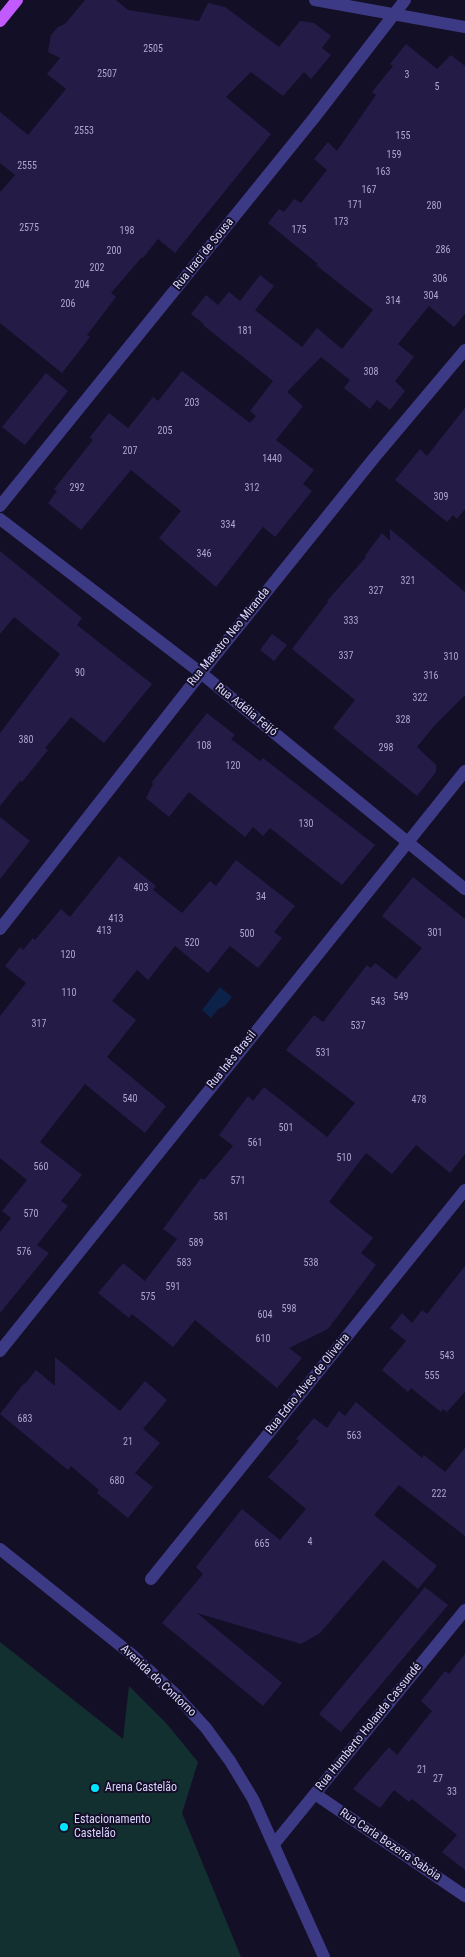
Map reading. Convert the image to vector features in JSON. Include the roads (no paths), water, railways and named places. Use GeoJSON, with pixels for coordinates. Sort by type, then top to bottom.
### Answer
{"type":"FeatureCollection","features":[{"type":"Feature","properties":{"kind":"main road"},"geometry":{"type":"LineString","coordinates":[[0,20],[16,0]]}},
{"type":"Feature","properties":{"kind":"street"},"geometry":{"type":"LineString","coordinates":[[315,0],[465,27]]}},
{"type":"Feature","properties":{"kind":"street","name":"Rua Iraci de Sousa"},"geometry":{"type":"LineString","coordinates":[[0,506],[314,118],[405,0]]}},
{"type":"Feature","properties":{"kind":"street","name":"Rua Maestro Neo Miranda"},"geometry":{"type":"LineString","coordinates":[[0,929],[200,673],[374,458],[465,350]]}},
{"type":"Feature","properties":{"kind":"street","name":"Rua Adélia Feijó"},"geometry":{"type":"LineString","coordinates":[[0,519],[200,673],[465,889]]}},
{"type":"Feature","properties":{"kind":"street","name":"Rua Inês Brasil"},"geometry":{"type":"LineString","coordinates":[[0,1351],[465,771]]}},
{"type":"Feature","properties":{"kind":"street","name":"Rua Edno Alves de Oliveira"},"geometry":{"type":"LineString","coordinates":[[151,1579],[465,1190]]}},
{"type":"Feature","properties":{"kind":"street","name":"Avenida do Contorno"},"geometry":{"type":"LineString","coordinates":[[0,1549],[131,1654],[192,1711],[230,1761],[253,1799],[324,1957]]}},
{"type":"Feature","properties":{"kind":"street","name":"Rua Humberto Holanda Cassundé"},"geometry":{"type":"LineString","coordinates":[[274,1844],[465,1610]]}},
{"type":"Feature","properties":{"kind":"street","name":"Rua Carla Bezerra Sabóia"},"geometry":{"type":"LineString","coordinates":[[315,1794],[465,1896]]}},
{"type":"Feature","properties":{"kind":"water"},"geometry":{"type":"Polygon","coordinates":[[[220,987],[232,997],[211,1018],[202,1010],[220,987]]]}},
{"type":"Feature","properties":{"kind":"place","name":"Arena Castelão"},"geometry":{"type":"Point","coordinates":[95,1788]}},
{"type":"Feature","properties":{"kind":"place","name":"Estacionamento Castelão"},"geometry":{"type":"Point","coordinates":[64,1827]}}]}
